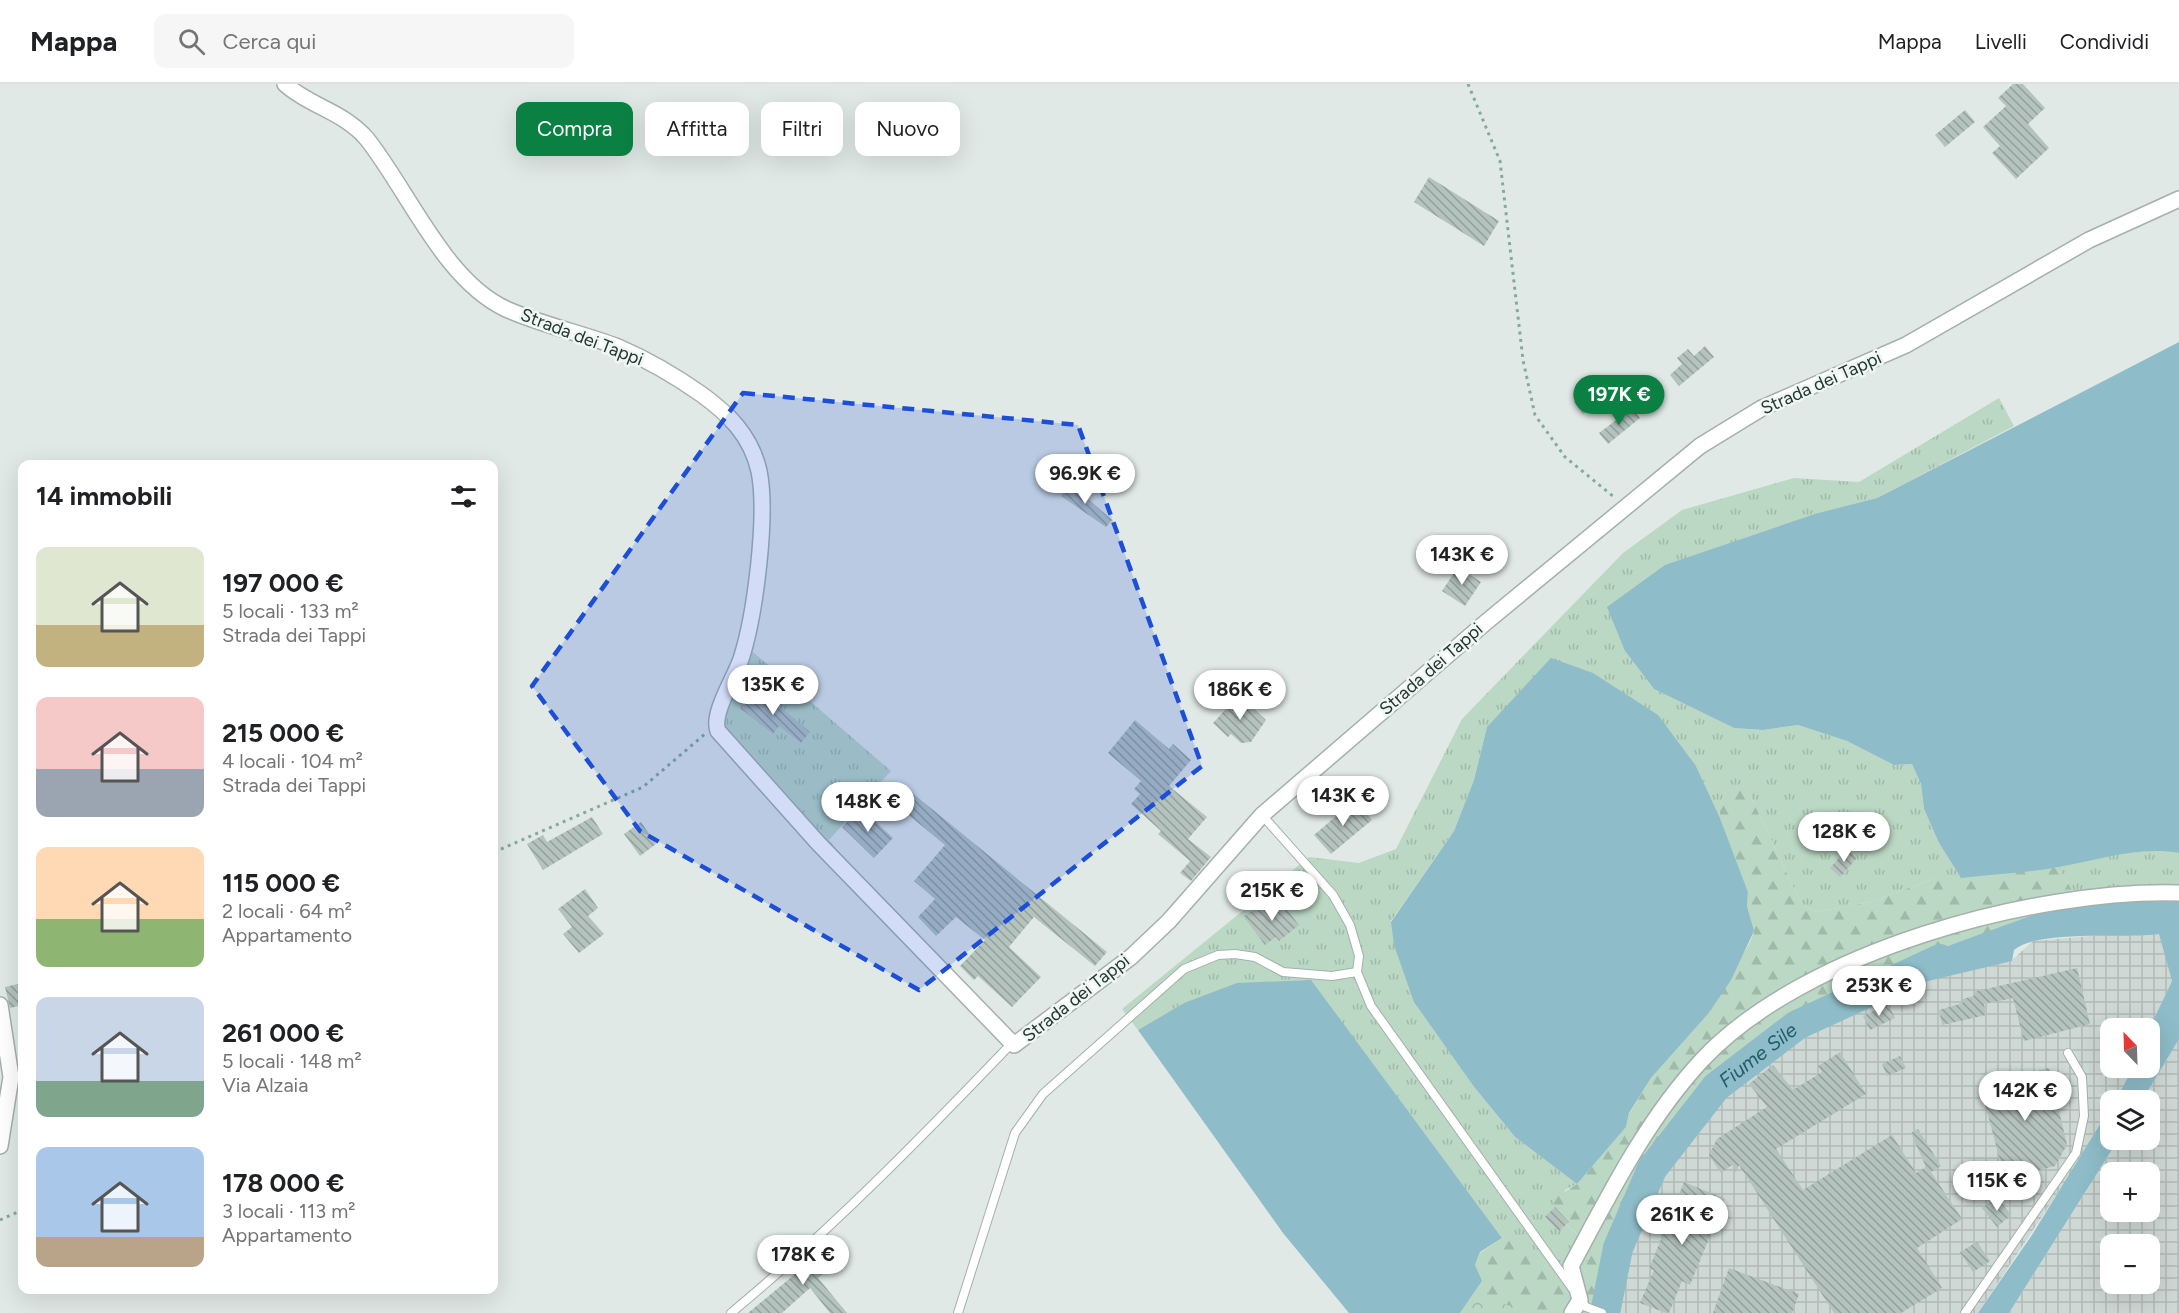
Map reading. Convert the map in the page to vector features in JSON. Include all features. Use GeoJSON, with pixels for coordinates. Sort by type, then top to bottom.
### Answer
{"type":"FeatureCollection","features":[{"type":"Feature","properties":{"kind":"street","name":"Strada dei Tappi"},"geometry":{"type":"LineString","coordinates":[[285,84],[329,108],[366,138],[461,276],[483,295],[507,309],[617,347],[665,370],[723,409],[744,432],[754,453],[760,474],[762,525],[754,595],[741,658],[716,719],[716,725],[818,843],[1012,1043],[1016,1044],[1131,957],[1169,921],[1262,815],[1476,630],[1700,446],[1734,423],[1762,408],[1906,345],[2079,245],[2179,198]]}},
{"type":"Feature","properties":{"kind":"street"},"geometry":{"type":"LineString","coordinates":[[1572,1313],[1580,1300],[1571,1266],[1631,1159],[1690,1073],[1718,1046],[1762,1011],[1813,980],[1846,965],[1986,916],[2087,896],[2119,893],[2179,893]]}},
{"type":"Feature","properties":{"kind":"street"},"geometry":{"type":"LineString","coordinates":[[0,1005],[11,1077],[0,1146]]}},
{"type":"Feature","properties":{"kind":"lane"},"geometry":{"type":"LineString","coordinates":[[1262,815],[1333,895],[1350,925],[1359,956],[1357,972],[1371,1006],[1580,1300],[1586,1307],[1598,1312]]}},
{"type":"Feature","properties":{"kind":"lane"},"geometry":{"type":"LineString","coordinates":[[958,1313],[1015,1133],[1043,1094],[1184,969],[1218,955],[1235,954],[1255,957],[1283,972],[1332,976],[1357,972]]}},
{"type":"Feature","properties":{"kind":"lane"},"geometry":{"type":"LineString","coordinates":[[731,1313],[794,1261],[932,1126],[1012,1043]]}},
{"type":"Feature","properties":{"kind":"lane"},"geometry":{"type":"LineString","coordinates":[[1965,1313],[2076,1153],[2084,1116],[2082,1077],[2068,1053]]}},
{"type":"Feature","properties":{"kind":"path"},"geometry":{"type":"LineString","coordinates":[[1468,84],[1500,161],[1523,360],[1534,415],[1565,457],[1625,506]]}},
{"type":"Feature","properties":{"kind":"path"},"geometry":{"type":"LineString","coordinates":[[498,850],[643,787],[716,725]]}},
{"type":"Feature","properties":{"kind":"path"},"geometry":{"type":"LineString","coordinates":[[0,1220],[18,1212]]}},
{"type":"Feature","properties":{"kind":"highlighted area"},"geometry":{"type":"Polygon","coordinates":[[[743,393],[1078,425],[1202,766],[919,990],[640,831],[532,686],[743,393]]]}},
{"type":"Feature","properties":{"kind":"shaded area"},"geometry":{"type":"Polygon","coordinates":[[[2160,934],[2172,981],[2154,1018],[2100,1018],[2100,1078],[2128,1078],[2121,1090],[2100,1090],[2100,1125],[2069,1176],[1978,1313],[1611,1313],[1627,1240],[1654,1170],[1671,1141],[1719,1080],[1759,1044],[1806,1010],[1857,984],[1900,969],[1950,975],[2011,961],[2033,941],[2090,936],[2160,934]]]}},
{"type":"Feature","properties":{"kind":"shaded area"},"geometry":{"type":"Polygon","coordinates":[[[2179,1039],[2179,1313],[2009,1313],[2100,1169],[2100,1222],[2160,1222],[2160,1162],[2104,1162],[2112,1150],[2160,1150],[2160,1090],[2149,1090],[2156,1078],[2160,1078],[2160,1071],[2179,1039]]]}},
{"type":"Feature","properties":{"kind":"green space"},"geometry":{"type":"Polygon","coordinates":[[[1999,398],[2014,426],[1877,498],[1818,513],[1625,651],[1654,689],[1734,728],[1763,730],[1798,725],[1847,741],[1894,765],[1912,764],[1921,784],[1924,809],[1939,843],[1961,878],[1936,878],[1870,902],[1816,912],[1804,906],[1797,895],[1750,795],[1740,785],[1726,791],[1720,804],[1720,818],[1696,766],[1487,727],[1474,780],[1454,831],[1391,921],[1475,1088],[1515,1137],[1577,1184],[1565,1190],[1560,1220],[1584,1243],[1588,1257],[1584,1275],[1572,1281],[1539,1256],[1502,1238],[1311,981],[1184,1003],[1138,1030],[1122,1009],[1309,857],[1359,863],[1396,849],[1462,719],[1623,553],[1682,510],[1794,478],[1859,482],[1999,398]]]}},
{"type":"Feature","properties":{"kind":"green space"},"geometry":{"type":"Polygon","coordinates":[[[746,646],[891,771],[829,840],[848,863],[717,721],[746,646]]]}},
{"type":"Feature","properties":{"kind":"green space"},"geometry":{"type":"Polygon","coordinates":[[[1740,784],[1750,795],[1797,895],[1804,906],[1816,912],[1870,902],[1936,878],[2058,867],[2080,903],[2047,910],[2010,925],[1896,963],[1822,1000],[1761,1041],[1708,1089],[1663,1148],[1616,1235],[1600,1313],[1525,1313],[1519,1308],[1501,1304],[1486,1290],[1475,1265],[1480,1253],[1502,1238],[1550,1261],[1572,1281],[1584,1275],[1587,1263],[1585,1245],[1574,1231],[1550,1211],[1555,1198],[1577,1184],[1626,1127],[1629,1114],[1651,1078],[1708,1014],[1749,944],[1754,932],[1747,906],[1748,892],[1720,818],[1720,804],[1726,791],[1740,784]]]}},
{"type":"Feature","properties":{"kind":"green space"},"geometry":{"type":"Polygon","coordinates":[[[2162,850],[2179,853],[2179,901],[2080,903],[2058,867],[2112,854],[2162,850]]]}},
{"type":"Feature","properties":{"kind":"green space"},"geometry":{"type":"Polygon","coordinates":[[[1482,1281],[1492,1297],[1502,1303],[1521,1308],[1525,1313],[1460,1313],[1482,1281]]]}},
{"type":"Feature","properties":{"kind":"water"},"geometry":{"type":"Polygon","coordinates":[[[2179,342],[2179,853],[2149,851],[2047,869],[1961,878],[1939,843],[1924,809],[1921,784],[1912,764],[1894,765],[1847,741],[1798,725],[1763,730],[1734,728],[1654,689],[1625,651],[1607,607],[1665,565],[1818,513],[1877,498],[2179,342]]]}},
{"type":"Feature","properties":{"kind":"water"},"geometry":{"type":"Polygon","coordinates":[[[1551,658],[1593,673],[1658,715],[1696,766],[1720,818],[1748,892],[1747,906],[1754,931],[1731,980],[1708,1014],[1651,1078],[1629,1113],[1626,1127],[1577,1184],[1515,1137],[1475,1088],[1414,1002],[1394,945],[1391,922],[1454,831],[1474,780],[1487,727],[1551,658]]]}},
{"type":"Feature","properties":{"kind":"water"},"geometry":{"type":"Polygon","coordinates":[[[2179,901],[2179,1039],[2160,1071],[2160,1018],[2154,1018],[2172,981],[2159,934],[2042,939],[2026,943],[2014,950],[2012,961],[1907,986],[1898,964],[2047,910],[2080,903],[2179,901]]]}},
{"type":"Feature","properties":{"kind":"water"},"geometry":{"type":"Polygon","coordinates":[[[1311,980],[1502,1238],[1480,1252],[1475,1265],[1482,1281],[1460,1313],[1349,1313],[1283,1233],[1138,1030],[1184,1003],[1237,983],[1311,980]]]}},
{"type":"Feature","properties":{"kind":"water"},"geometry":{"type":"Polygon","coordinates":[[[2128,1078],[2156,1078],[2149,1090],[2121,1090],[2128,1078]]]}},
{"type":"Feature","properties":{"kind":"water"},"geometry":{"type":"Polygon","coordinates":[[[2100,1124],[2100,1150],[2112,1150],[2104,1162],[2100,1162],[2100,1169],[2009,1313],[1978,1313],[2032,1235],[2100,1124]]]}},
{"type":"Feature","properties":{"kind":"building"},"geometry":{"type":"Polygon","coordinates":[[[2013,84],[2023,84],[2045,108],[2028,124],[2049,148],[2016,179],[1992,153],[2000,146],[1983,127],[2006,106],[1998,98],[2013,84]]]}},
{"type":"Feature","properties":{"kind":"building"},"geometry":{"type":"Polygon","coordinates":[[[1965,110],[1975,122],[1945,147],[1935,135],[1965,110]]]}},
{"type":"Feature","properties":{"kind":"building"},"geometry":{"type":"Polygon","coordinates":[[[1429,177],[1499,221],[1484,246],[1414,202],[1429,177]]]}},
{"type":"Feature","properties":{"kind":"building"},"geometry":{"type":"Polygon","coordinates":[[[1705,346],[1714,357],[1679,386],[1670,375],[1682,364],[1677,358],[1688,349],[1694,356],[1705,346]]]}},
{"type":"Feature","properties":{"kind":"building"},"geometry":{"type":"Polygon","coordinates":[[[1606,377],[1615,388],[1583,414],[1574,402],[1606,377]]]}},
{"type":"Feature","properties":{"kind":"building"},"geometry":{"type":"Polygon","coordinates":[[[1632,408],[1640,418],[1608,444],[1599,433],[1632,408]]]}},
{"type":"Feature","properties":{"kind":"building"},"geometry":{"type":"Polygon","coordinates":[[[1070,483],[1112,520],[1106,527],[1061,496],[1070,483]]]}},
{"type":"Feature","properties":{"kind":"building"},"geometry":{"type":"Polygon","coordinates":[[[1458,567],[1481,582],[1465,606],[1442,591],[1458,567]]]}},
{"type":"Feature","properties":{"kind":"building"},"geometry":{"type":"Polygon","coordinates":[[[757,687],[810,732],[801,743],[779,726],[773,734],[740,708],[757,687]]]}},
{"type":"Feature","properties":{"kind":"building"},"geometry":{"type":"Polygon","coordinates":[[[1239,695],[1266,720],[1251,742],[1241,743],[1231,734],[1228,737],[1213,723],[1239,695]]]}},
{"type":"Feature","properties":{"kind":"building"},"geometry":{"type":"Polygon","coordinates":[[[1135,720],[1169,749],[1173,744],[1191,760],[1169,786],[1207,817],[1188,839],[1211,857],[1191,881],[1180,873],[1190,861],[1158,834],[1161,831],[1131,804],[1140,794],[1134,789],[1141,781],[1108,753],[1135,720]]]}},
{"type":"Feature","properties":{"kind":"building"},"geometry":{"type":"Polygon","coordinates":[[[900,783],[1107,952],[1095,966],[1034,917],[1009,947],[1041,977],[1012,1007],[978,976],[974,980],[960,966],[985,940],[956,917],[936,936],[918,917],[935,899],[914,881],[945,845],[888,798],[900,783]]]}},
{"type":"Feature","properties":{"kind":"building"},"geometry":{"type":"Polygon","coordinates":[[[1355,800],[1372,820],[1331,854],[1314,835],[1355,800]]]}},
{"type":"Feature","properties":{"kind":"building"},"geometry":{"type":"Polygon","coordinates":[[[861,808],[893,838],[874,858],[842,827],[861,808]]]}},
{"type":"Feature","properties":{"kind":"building"},"geometry":{"type":"Polygon","coordinates":[[[592,817],[603,834],[543,870],[527,844],[543,835],[547,842],[592,817]]]}},
{"type":"Feature","properties":{"kind":"building"},"geometry":{"type":"Polygon","coordinates":[[[641,822],[656,844],[640,856],[624,834],[641,822]]]}},
{"type":"Feature","properties":{"kind":"building"},"geometry":{"type":"Polygon","coordinates":[[[1847,849],[1857,858],[1840,877],[1830,868],[1847,849]]]}},
{"type":"Feature","properties":{"kind":"building"},"geometry":{"type":"Polygon","coordinates":[[[585,889],[598,908],[588,916],[604,934],[579,953],[563,934],[572,927],[558,909],[585,889]]]}},
{"type":"Feature","properties":{"kind":"building"},"geometry":{"type":"Polygon","coordinates":[[[1279,899],[1299,925],[1279,941],[1276,937],[1265,945],[1244,917],[1260,905],[1264,910],[1279,899]]]}},
{"type":"Feature","properties":{"kind":"building"},"geometry":{"type":"Polygon","coordinates":[[[2077,968],[2090,1024],[2024,1041],[2013,998],[1984,1004],[1986,1015],[1942,1025],[1939,1010],[1963,1003],[1963,999],[1974,996],[1973,992],[2077,968]]]}},
{"type":"Feature","properties":{"kind":"building"},"geometry":{"type":"Polygon","coordinates":[[[18,984],[18,1006],[10,1008],[5,987],[18,984]]]}},
{"type":"Feature","properties":{"kind":"building"},"geometry":{"type":"Polygon","coordinates":[[[1888,1004],[1895,1018],[1870,1030],[1863,1016],[1888,1004]]]}},
{"type":"Feature","properties":{"kind":"building"},"geometry":{"type":"Polygon","coordinates":[[[1840,1052],[1866,1094],[1776,1149],[1803,1190],[1892,1135],[1916,1173],[1926,1167],[1911,1133],[1918,1129],[1941,1166],[1931,1172],[1962,1219],[1917,1248],[1942,1288],[1901,1313],[1834,1313],[1739,1165],[1736,1172],[1732,1165],[1721,1173],[1709,1155],[1717,1139],[1767,1107],[1749,1084],[1773,1065],[1793,1090],[1822,1072],[1818,1066],[1840,1052]]]}},
{"type":"Feature","properties":{"kind":"building"},"geometry":{"type":"Polygon","coordinates":[[[1900,1056],[1906,1068],[1887,1076],[1882,1064],[1900,1056]]]}},
{"type":"Feature","properties":{"kind":"building"},"geometry":{"type":"Polygon","coordinates":[[[2049,1068],[2067,1145],[2055,1166],[2005,1179],[1980,1085],[2049,1068]]]}},
{"type":"Feature","properties":{"kind":"building"},"geometry":{"type":"Polygon","coordinates":[[[1684,1182],[1725,1199],[1690,1285],[1682,1281],[1669,1313],[1666,1313],[1640,1303],[1654,1270],[1649,1269],[1684,1182]]]}},
{"type":"Feature","properties":{"kind":"building"},"geometry":{"type":"Polygon","coordinates":[[[1997,1197],[2011,1215],[1997,1227],[1982,1208],[1997,1197]]]}},
{"type":"Feature","properties":{"kind":"building"},"geometry":{"type":"Polygon","coordinates":[[[1555,1207],[1569,1222],[1559,1231],[1545,1217],[1555,1207]]]}},
{"type":"Feature","properties":{"kind":"building"},"geometry":{"type":"Polygon","coordinates":[[[1977,1242],[1990,1261],[1973,1272],[1960,1252],[1977,1242]]]}},
{"type":"Feature","properties":{"kind":"building"},"geometry":{"type":"Polygon","coordinates":[[[817,1245],[834,1264],[818,1278],[847,1313],[830,1313],[810,1288],[782,1313],[748,1313],[794,1275],[790,1270],[817,1245]]]}},
{"type":"Feature","properties":{"kind":"building"},"geometry":{"type":"Polygon","coordinates":[[[1729,1268],[1799,1294],[1792,1313],[1713,1313],[1729,1268]]]}},
{"type":"Feature","properties":{"kind":"waterway","name":"Fiume Sile"},"geometry":{"type":"LineString","coordinates":[[1605,1313],[1618,1248],[1652,1169],[1716,1087],[1797,1025],[1940,959]]}}]}
